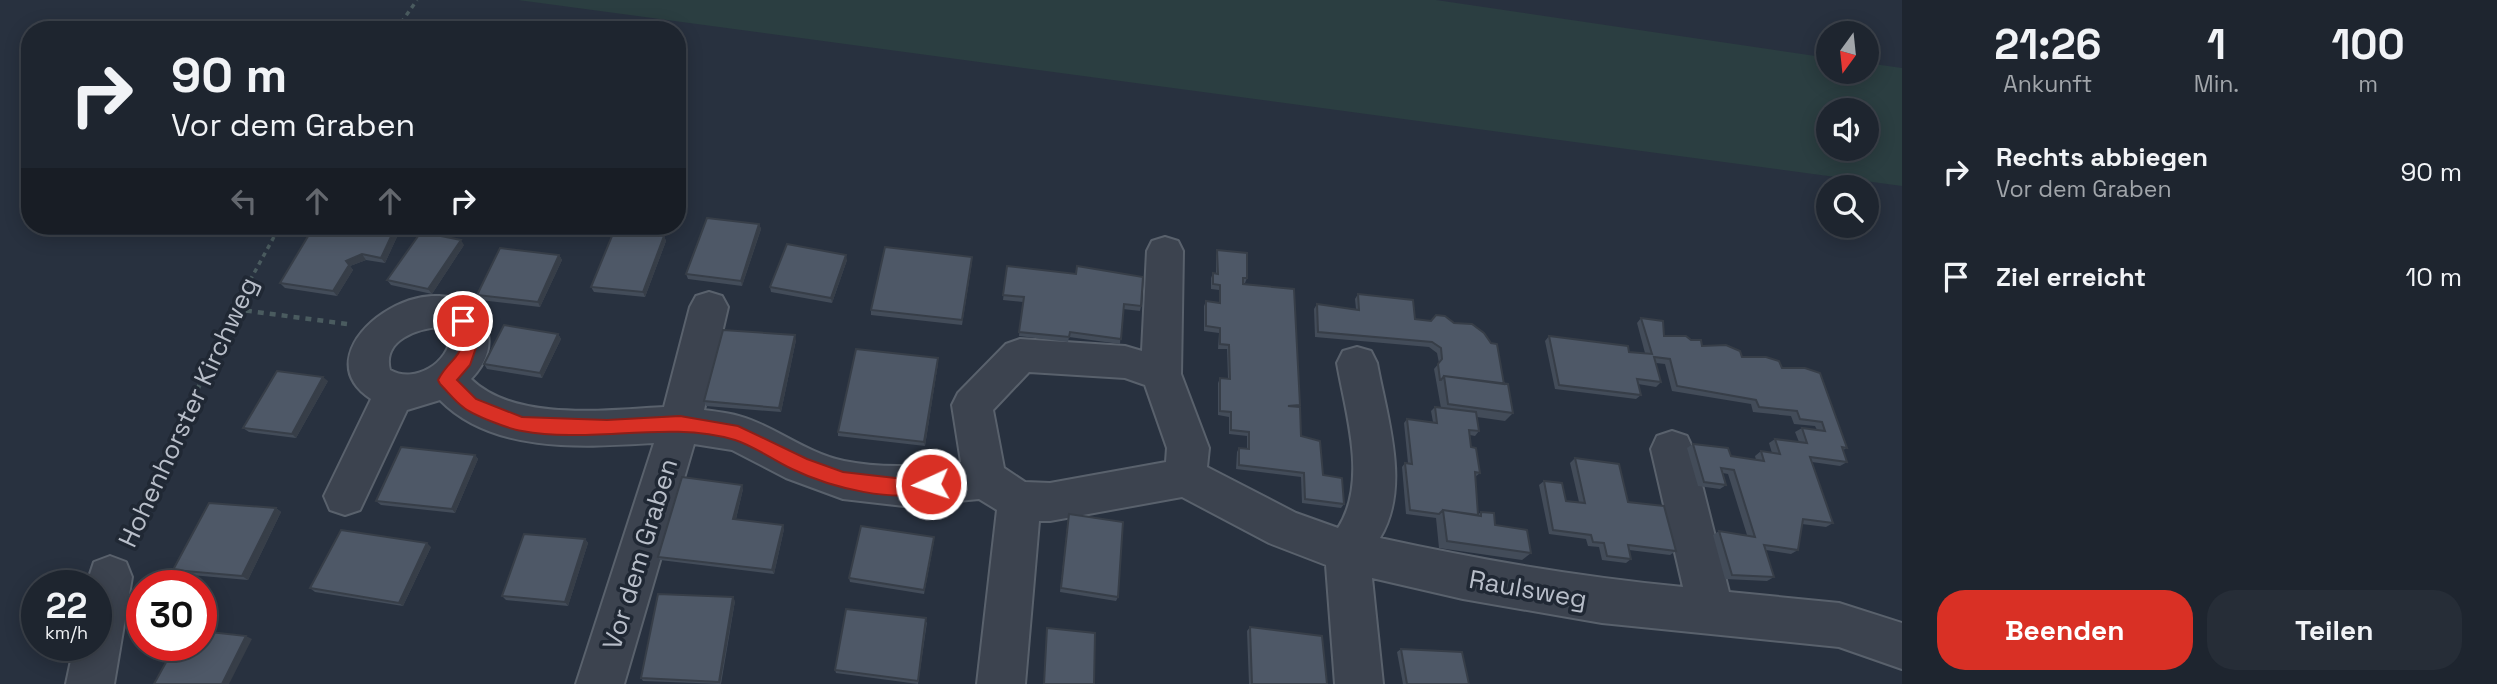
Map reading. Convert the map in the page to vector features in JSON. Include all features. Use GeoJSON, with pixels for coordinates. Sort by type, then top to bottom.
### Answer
{"type":"FeatureCollection","features":[{"type":"Feature","properties":{"kind":"street"},"geometry":{"type":"LineString","coordinates":[[1165,251],[1161,374],[1188,448],[1185,477]]}},
{"type":"Feature","properties":{"kind":"street","name":"Vor dem Graben"},"geometry":{"type":"LineString","coordinates":[[600,684],[680,424],[709,307]]}},
{"type":"Feature","properties":{"kind":"street"},"geometry":{"type":"LineString","coordinates":[[445,311],[463,321],[471,339],[465,360],[446,380],[421,391],[395,392],[375,381],[368,363],[375,341],[386,329],[420,312],[445,311]]}},
{"type":"Feature","properties":{"kind":"street"},"geometry":{"type":"LineString","coordinates":[[1001,684],[1002,490],[972,405],[1020,355],[1125,362],[1161,374]]}},
{"type":"Feature","properties":{"kind":"street"},"geometry":{"type":"LineString","coordinates":[[1357,363],[1374,469],[1369,517],[1347,552],[1359,684]]}},
{"type":"Feature","properties":{"kind":"street","name":"Vor dem Graben"},"geometry":{"type":"LineString","coordinates":[[446,380],[470,404],[521,424],[607,428],[680,424],[738,433],[801,465],[843,480],[904,487],[1002,490],[1050,502],[1185,477]]}},
{"type":"Feature","properties":{"kind":"street"},"geometry":{"type":"LineString","coordinates":[[345,496],[395,392]]}},
{"type":"Feature","properties":{"kind":"street"},"geometry":{"type":"LineString","coordinates":[[1672,449],[1712,612]]}},
{"type":"Feature","properties":{"kind":"street","name":"Raulsweg"},"geometry":{"type":"LineString","coordinates":[[1185,477],[1284,529],[1347,552],[1463,578],[1602,601],[1839,625],[1902,646]]}},
{"type":"Feature","properties":{"kind":"street","name":"Hohenhorster Kirchweg"},"geometry":{"type":"LineString","coordinates":[[90,684],[94,661]]}},
{"type":"Feature","properties":{"kind":"path"},"geometry":{"type":"LineString","coordinates":[[402,21],[417,0]]}},
{"type":"Feature","properties":{"kind":"path","name":"Hohenhorster Kirchweg"},"geometry":{"type":"LineString","coordinates":[[112,573],[234,309],[275,235]]}},
{"type":"Feature","properties":{"kind":"path"},"geometry":{"type":"LineString","coordinates":[[234,309],[386,329]]}},
{"type":"Feature","properties":{"kind":"shaded area"},"geometry":{"type":"Polygon","coordinates":[[[518,0],[1436,0],[1816,56],[1816,84],[1880,84],[1880,65],[1902,68],[1902,186],[1879,183],[1879,175],[1820,175],[518,0]]]}},
{"type":"Feature","properties":{"kind":"building"},"geometry":{"type":"Polygon","coordinates":[[[707,218],[759,224],[741,281],[686,274],[707,218]]]}},
{"type":"Feature","properties":{"kind":"building"},"geometry":{"type":"Polygon","coordinates":[[[309,235],[392,235],[381,258],[362,254],[346,261],[349,265],[333,291],[280,283],[309,235]]]}},
{"type":"Feature","properties":{"kind":"building"},"geometry":{"type":"Polygon","coordinates":[[[419,235],[461,240],[428,289],[387,280],[419,235]]]}},
{"type":"Feature","properties":{"kind":"building"},"geometry":{"type":"Polygon","coordinates":[[[612,235],[664,236],[643,292],[591,287],[612,235]]]}},
{"type":"Feature","properties":{"kind":"building"},"geometry":{"type":"Polygon","coordinates":[[[787,244],[846,255],[831,298],[770,287],[787,244]]]}},
{"type":"Feature","properties":{"kind":"building"},"geometry":{"type":"Polygon","coordinates":[[[885,247],[972,257],[962,320],[871,310],[885,247]]]}},
{"type":"Feature","properties":{"kind":"building"},"geometry":{"type":"Polygon","coordinates":[[[500,248],[559,255],[538,302],[477,295],[500,248]]]}},
{"type":"Feature","properties":{"kind":"building"},"geometry":{"type":"Polygon","coordinates":[[[1217,250],[1247,253],[1247,278],[1243,278],[1243,284],[1294,289],[1300,405],[1288,406],[1300,407],[1301,436],[1320,441],[1323,475],[1342,478],[1344,504],[1305,499],[1304,473],[1239,465],[1239,448],[1249,449],[1249,432],[1231,430],[1231,412],[1220,411],[1220,378],[1230,379],[1229,345],[1220,344],[1220,328],[1206,326],[1206,301],[1220,303],[1220,285],[1213,284],[1213,273],[1218,274],[1217,250]]]}},
{"type":"Feature","properties":{"kind":"building"},"geometry":{"type":"Polygon","coordinates":[[[1007,266],[1076,274],[1077,266],[1143,277],[1141,306],[1124,304],[1121,339],[1070,332],[1069,337],[1019,332],[1024,297],[1003,295],[1007,266]]]}},
{"type":"Feature","properties":{"kind":"building"},"geometry":{"type":"Polygon","coordinates":[[[1358,294],[1413,300],[1415,319],[1431,321],[1436,315],[1445,316],[1454,323],[1472,324],[1484,333],[1491,343],[1497,344],[1504,384],[1444,376],[1440,380],[1438,364],[1442,359],[1441,348],[1432,342],[1318,332],[1317,304],[1359,310],[1358,294]]]}},
{"type":"Feature","properties":{"kind":"building"},"geometry":{"type":"Polygon","coordinates":[[[1641,318],[1663,321],[1664,336],[1686,336],[1691,340],[1701,340],[1702,346],[1726,345],[1740,351],[1742,357],[1766,357],[1779,361],[1782,368],[1805,368],[1820,373],[1847,448],[1842,447],[1847,462],[1810,457],[1833,523],[1803,519],[1798,550],[1764,545],[1774,577],[1732,575],[1719,531],[1755,537],[1734,470],[1721,468],[1726,485],[1704,482],[1693,444],[1728,448],[1731,456],[1764,461],[1761,451],[1780,454],[1775,439],[1807,443],[1802,428],[1825,431],[1822,422],[1800,419],[1797,411],[1759,407],[1756,400],[1677,386],[1670,359],[1654,357],[1661,382],[1637,379],[1641,395],[1559,385],[1549,336],[1628,346],[1629,352],[1652,354],[1641,318]]]}},
{"type":"Feature","properties":{"kind":"building"},"geometry":{"type":"Polygon","coordinates":[[[504,325],[558,334],[540,373],[484,364],[504,325]]]}},
{"type":"Feature","properties":{"kind":"building"},"geometry":{"type":"Polygon","coordinates":[[[723,330],[795,335],[779,408],[704,401],[723,330]]]}},
{"type":"Feature","properties":{"kind":"building"},"geometry":{"type":"Polygon","coordinates":[[[856,349],[938,358],[924,442],[838,432],[856,349]]]}},
{"type":"Feature","properties":{"kind":"building"},"geometry":{"type":"Polygon","coordinates":[[[277,371],[323,377],[292,434],[243,428],[277,371]]]}},
{"type":"Feature","properties":{"kind":"building"},"geometry":{"type":"Polygon","coordinates":[[[1444,376],[1508,384],[1513,413],[1448,404],[1444,376]]]}},
{"type":"Feature","properties":{"kind":"building"},"geometry":{"type":"Polygon","coordinates":[[[1435,407],[1476,412],[1479,431],[1469,430],[1471,447],[1476,448],[1480,473],[1475,472],[1478,515],[1443,510],[1439,514],[1410,510],[1405,463],[1412,464],[1407,419],[1437,423],[1435,407]]]}},
{"type":"Feature","properties":{"kind":"building"},"geometry":{"type":"Polygon","coordinates":[[[401,447],[475,455],[452,509],[376,501],[401,447]]]}},
{"type":"Feature","properties":{"kind":"building"},"geometry":{"type":"Polygon","coordinates":[[[1575,458],[1619,464],[1628,502],[1664,506],[1676,551],[1628,545],[1631,559],[1607,556],[1604,543],[1593,542],[1591,535],[1553,530],[1544,481],[1562,483],[1566,501],[1585,503],[1575,458]]]}},
{"type":"Feature","properties":{"kind":"building"},"geometry":{"type":"Polygon","coordinates":[[[682,477],[742,485],[733,519],[783,525],[772,570],[658,557],[682,477]]]}},
{"type":"Feature","properties":{"kind":"building"},"geometry":{"type":"Polygon","coordinates":[[[209,503],[276,508],[242,576],[217,574],[217,570],[173,570],[209,503]]]}},
{"type":"Feature","properties":{"kind":"building"},"geometry":{"type":"Polygon","coordinates":[[[1443,510],[1481,516],[1481,512],[1494,513],[1495,525],[1527,530],[1531,553],[1447,541],[1443,510]]]}},
{"type":"Feature","properties":{"kind":"building"},"geometry":{"type":"Polygon","coordinates":[[[1069,514],[1123,522],[1118,597],[1061,588],[1069,514]]]}},
{"type":"Feature","properties":{"kind":"building"},"geometry":{"type":"Polygon","coordinates":[[[861,526],[934,537],[924,590],[849,578],[861,526]]]}},
{"type":"Feature","properties":{"kind":"building"},"geometry":{"type":"Polygon","coordinates":[[[341,530],[427,543],[399,603],[310,588],[341,530]]]}},
{"type":"Feature","properties":{"kind":"building"},"geometry":{"type":"Polygon","coordinates":[[[524,534],[585,539],[565,602],[502,596],[524,534]]]}},
{"type":"Feature","properties":{"kind":"building"},"geometry":{"type":"Polygon","coordinates":[[[658,594],[733,597],[719,682],[641,678],[658,594]]]}},
{"type":"Feature","properties":{"kind":"building"},"geometry":{"type":"Polygon","coordinates":[[[846,609],[926,618],[918,681],[835,670],[846,609]]]}},
{"type":"Feature","properties":{"kind":"building"},"geometry":{"type":"Polygon","coordinates":[[[1250,627],[1322,636],[1327,684],[1252,684],[1250,627]]]}},
{"type":"Feature","properties":{"kind":"building"},"geometry":{"type":"Polygon","coordinates":[[[1047,628],[1095,633],[1094,684],[1044,684],[1047,628]]]}},
{"type":"Feature","properties":{"kind":"building"},"geometry":{"type":"Polygon","coordinates":[[[217,633],[246,636],[222,684],[154,684],[167,661],[217,661],[217,633]]]}},
{"type":"Feature","properties":{"kind":"building"},"geometry":{"type":"Polygon","coordinates":[[[1401,649],[1462,652],[1469,684],[1407,684],[1401,649]]]}},
{"type":"Feature","properties":{"kind":"route"},"geometry":{"type":"LineString","coordinates":[[463,321],[471,339],[465,360],[446,380],[470,404],[521,424],[607,428],[680,424],[738,433],[801,465],[843,480],[904,487],[931,484]]}}]}
